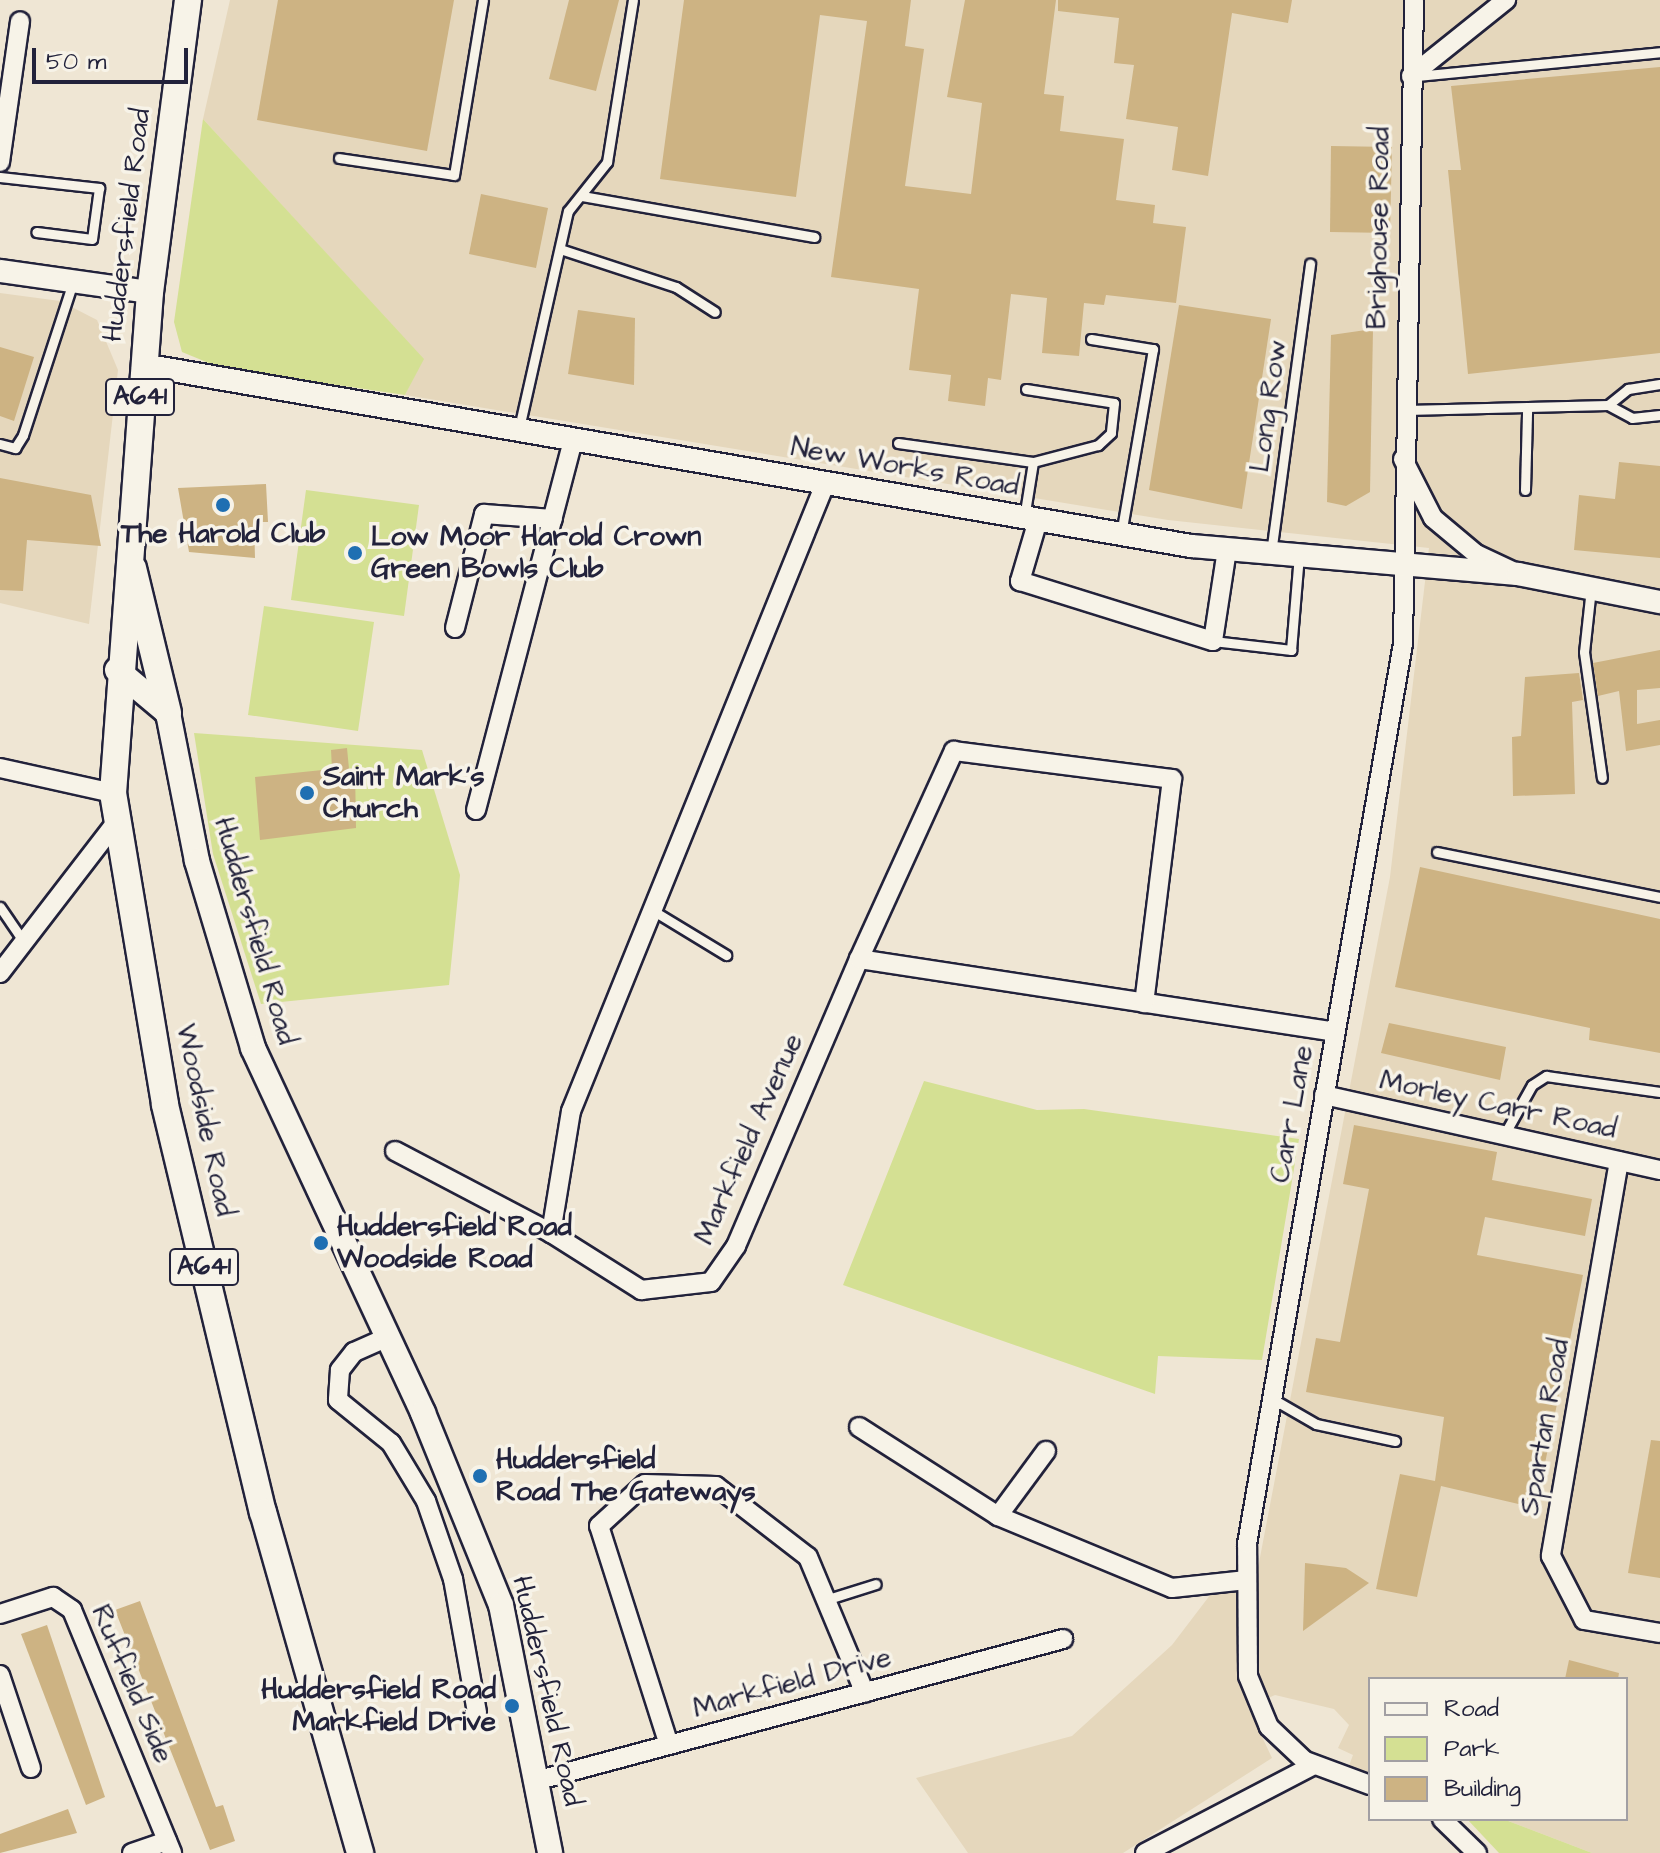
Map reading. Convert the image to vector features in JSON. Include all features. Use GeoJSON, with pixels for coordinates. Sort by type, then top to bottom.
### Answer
{"type":"FeatureCollection","features":[{"type":"Feature","properties":{"kind":"main road","name":"Huddersfield Road"},"geometry":{"type":"LineString","coordinates":[[117,670],[150,292],[188,0]]}},
{"type":"Feature","properties":{"kind":"main road"},"geometry":{"type":"LineString","coordinates":[[128,545],[168,713]]}},
{"type":"Feature","properties":{"kind":"main road"},"geometry":{"type":"LineString","coordinates":[[117,670],[168,713]]}},
{"type":"Feature","properties":{"kind":"main road","name":"Woodside Road"},"geometry":{"type":"LineString","coordinates":[[117,670],[113,793],[165,1105],[263,1512],[360,1853]]}},
{"type":"Feature","properties":{"kind":"main road","name":"Huddersfield Road"},"geometry":{"type":"LineString","coordinates":[[168,713],[197,861],[253,1048],[388,1337],[501,1605],[550,1853]]}},
{"type":"Feature","properties":{"kind":"street","name":"Brighouse Road"},"geometry":{"type":"LineString","coordinates":[[1407,563],[1401,457],[1414,0]]}},
{"type":"Feature","properties":{"kind":"street"},"geometry":{"type":"LineString","coordinates":[[1411,76],[1506,0]]}},
{"type":"Feature","properties":{"kind":"street"},"geometry":{"type":"LineString","coordinates":[[0,162],[20,21]]}},
{"type":"Feature","properties":{"kind":"street"},"geometry":{"type":"LineString","coordinates":[[0,271],[150,292]]}},
{"type":"Feature","properties":{"kind":"street","name":"New Works Road"},"geometry":{"type":"LineString","coordinates":[[143,365],[1121,534],[1227,550],[1518,574],[1660,602]]}},
{"type":"Feature","properties":{"kind":"street"},"geometry":{"type":"LineString","coordinates":[[476,810],[573,441]]}},
{"type":"Feature","properties":{"kind":"street"},"geometry":{"type":"LineString","coordinates":[[1401,457],[1433,518],[1476,554],[1518,574]]}},
{"type":"Feature","properties":{"kind":"street"},"geometry":{"type":"LineString","coordinates":[[551,1233],[571,1111],[825,484]]}},
{"type":"Feature","properties":{"kind":"street"},"geometry":{"type":"LineString","coordinates":[[455,628],[484,514],[553,519]]}},
{"type":"Feature","properties":{"kind":"street"},"geometry":{"type":"LineString","coordinates":[[1031,519],[1020,581],[1213,641],[1227,550]]}},
{"type":"Feature","properties":{"kind":"street","name":"Carr Lane"},"geometry":{"type":"LineString","coordinates":[[1314,1765],[1269,1727],[1248,1676],[1247,1580],[1271,1398],[1403,644],[1407,563]]}},
{"type":"Feature","properties":{"kind":"street","name":"Markfield Avenue"},"geometry":{"type":"LineString","coordinates":[[395,1151],[551,1233],[641,1290],[711,1282],[736,1246],[859,959],[954,751],[1172,779],[1144,1003]]}},
{"type":"Feature","properties":{"kind":"street"},"geometry":{"type":"LineString","coordinates":[[0,768],[113,793]]}},
{"type":"Feature","properties":{"kind":"street"},"geometry":{"type":"LineString","coordinates":[[0,973],[117,821]]}},
{"type":"Feature","properties":{"kind":"street"},"geometry":{"type":"LineString","coordinates":[[859,959],[1335,1032]]}},
{"type":"Feature","properties":{"kind":"street","name":"Morley Carr Road"},"geometry":{"type":"LineString","coordinates":[[1324,1095],[1660,1170]]}},
{"type":"Feature","properties":{"kind":"street","name":"Spartan Road"},"geometry":{"type":"LineString","coordinates":[[1619,1161],[1551,1556],[1584,1620],[1660,1633]]}},
{"type":"Feature","properties":{"kind":"street"},"geometry":{"type":"LineString","coordinates":[[388,1337],[354,1352],[340,1370],[338,1400],[391,1443],[426,1501],[453,1579],[477,1713]]}},
{"type":"Feature","properties":{"kind":"street"},"geometry":{"type":"LineString","coordinates":[[859,1427],[998,1516],[1172,1588],[1247,1580]]}},
{"type":"Feature","properties":{"kind":"street"},"geometry":{"type":"LineString","coordinates":[[998,1516],[1046,1451]]}},
{"type":"Feature","properties":{"kind":"street"},"geometry":{"type":"LineString","coordinates":[[669,1745],[599,1526],[645,1484],[716,1486],[808,1557],[865,1693]]}},
{"type":"Feature","properties":{"kind":"street","name":"Ruffield Side"},"geometry":{"type":"LineString","coordinates":[[0,1614],[53,1597],[72,1610],[169,1847]]}},
{"type":"Feature","properties":{"kind":"street","name":"Markfield Drive"},"geometry":{"type":"LineString","coordinates":[[535,1781],[1063,1639]]}},
{"type":"Feature","properties":{"kind":"street"},"geometry":{"type":"LineString","coordinates":[[0,1675],[31,1768]]}},
{"type":"Feature","properties":{"kind":"street"},"geometry":{"type":"LineString","coordinates":[[1145,1853],[1314,1765],[1368,1784]]}},
{"type":"Feature","properties":{"kind":"street"},"geometry":{"type":"LineString","coordinates":[[1444,1821],[1477,1853]]}},
{"type":"Feature","properties":{"kind":"street"},"geometry":{"type":"LineString","coordinates":[[132,1853],[169,1847]]}},
{"type":"Feature","properties":{"kind":"lane"},"geometry":{"type":"LineString","coordinates":[[339,158],[454,175],[483,0]]}},
{"type":"Feature","properties":{"kind":"lane"},"geometry":{"type":"LineString","coordinates":[[518,432],[568,211],[607,162],[633,0]]}},
{"type":"Feature","properties":{"kind":"lane"},"geometry":{"type":"LineString","coordinates":[[1411,76],[1660,52]]}},
{"type":"Feature","properties":{"kind":"lane"},"geometry":{"type":"LineString","coordinates":[[0,177],[99,188],[92,239],[36,232]]}},
{"type":"Feature","properties":{"kind":"lane"},"geometry":{"type":"LineString","coordinates":[[582,196],[814,237]]}},
{"type":"Feature","properties":{"kind":"lane"},"geometry":{"type":"LineString","coordinates":[[560,249],[676,287],[715,312]]}},
{"type":"Feature","properties":{"kind":"lane","name":"Long Row"},"geometry":{"type":"LineString","coordinates":[[1271,553],[1310,264]]}},
{"type":"Feature","properties":{"kind":"lane"},"geometry":{"type":"LineString","coordinates":[[0,444],[15,448],[23,435],[73,282]]}},
{"type":"Feature","properties":{"kind":"lane"},"geometry":{"type":"LineString","coordinates":[[1091,339],[1153,349],[1121,534]]}},
{"type":"Feature","properties":{"kind":"lane"},"geometry":{"type":"LineString","coordinates":[[1608,405],[1628,389],[1660,384]]}},
{"type":"Feature","properties":{"kind":"lane"},"geometry":{"type":"LineString","coordinates":[[898,443],[1033,462],[1098,445],[1115,417],[1109,398],[1026,389]]}},
{"type":"Feature","properties":{"kind":"lane"},"geometry":{"type":"LineString","coordinates":[[1403,410],[1527,411],[1608,405],[1632,418],[1660,415]]}},
{"type":"Feature","properties":{"kind":"lane"},"geometry":{"type":"LineString","coordinates":[[1525,490],[1527,411]]}},
{"type":"Feature","properties":{"kind":"lane"},"geometry":{"type":"LineString","coordinates":[[1031,519],[1033,462]]}},
{"type":"Feature","properties":{"kind":"lane"},"geometry":{"type":"LineString","coordinates":[[1213,641],[1291,650],[1299,555]]}},
{"type":"Feature","properties":{"kind":"lane"},"geometry":{"type":"LineString","coordinates":[[1591,588],[1584,652],[1602,778]]}},
{"type":"Feature","properties":{"kind":"lane"},"geometry":{"type":"LineString","coordinates":[[1437,852],[1660,897]]}},
{"type":"Feature","properties":{"kind":"lane"},"geometry":{"type":"LineString","coordinates":[[0,907],[24,942]]}},
{"type":"Feature","properties":{"kind":"lane"},"geometry":{"type":"LineString","coordinates":[[652,910],[726,955]]}},
{"type":"Feature","properties":{"kind":"lane"},"geometry":{"type":"LineString","coordinates":[[1504,1135],[1532,1085],[1546,1076],[1660,1092]]}},
{"type":"Feature","properties":{"kind":"lane"},"geometry":{"type":"LineString","coordinates":[[1271,1398],[1316,1424],[1395,1441]]}},
{"type":"Feature","properties":{"kind":"lane"},"geometry":{"type":"LineString","coordinates":[[825,1600],[876,1584]]}},
{"type":"Feature","properties":{"kind":"shaded area"},"geometry":{"type":"Polygon","coordinates":[[[230,0],[1660,0],[1660,1853],[1592,1853],[1508,1821],[1628,1821],[1628,1677],[1368,1677],[1368,1776],[1347,1771],[1353,1755],[1338,1748],[1349,1725],[1334,1709],[1275,1695],[1248,1707],[1272,1758],[1123,1853],[968,1853],[916,1778],[1072,1736],[1172,1645],[1220,1582],[1257,1573],[1390,877],[1429,548],[1168,520],[405,395],[423,359],[203,119],[230,0]]]}},
{"type":"Feature","properties":{"kind":"shaded area"},"geometry":{"type":"Polygon","coordinates":[[[0,293],[60,301],[97,320],[118,370],[89,624],[0,603],[0,293]]]}},
{"type":"Feature","properties":{"kind":"green space"},"geometry":{"type":"Polygon","coordinates":[[[203,119],[424,359],[405,395],[221,368],[182,352],[174,322],[203,119]]]}},
{"type":"Feature","properties":{"kind":"green space","name":"Low Moor Harold Crown Green Bowls Club"},"geometry":{"type":"Polygon","coordinates":[[[306,490],[419,505],[404,616],[291,600],[306,490]]]}},
{"type":"Feature","properties":{"kind":"green space","name":"Low Moor Harold Crown Green Bowls Club"},"geometry":{"type":"Polygon","coordinates":[[[264,606],[374,622],[358,731],[248,715],[264,606]]]}},
{"type":"Feature","properties":{"kind":"green space"},"geometry":{"type":"Polygon","coordinates":[[[194,733],[422,750],[460,875],[449,985],[261,1004],[213,854],[194,733]]]}},
{"type":"Feature","properties":{"kind":"green space"},"geometry":{"type":"Polygon","coordinates":[[[924,1081],[1037,1110],[1084,1109],[1299,1139],[1262,1360],[1158,1356],[1155,1394],[843,1285],[924,1081]]]}},
{"type":"Feature","properties":{"kind":"green space"},"geometry":{"type":"Polygon","coordinates":[[[1469,1821],[1508,1821],[1592,1853],[1499,1853],[1469,1821]]]}},
{"type":"Feature","properties":{"kind":"building"},"geometry":{"type":"Polygon","coordinates":[[[278,0],[454,0],[427,151],[257,120],[278,0]]]}},
{"type":"Feature","properties":{"kind":"building"},"geometry":{"type":"Polygon","coordinates":[[[569,0],[619,0],[596,91],[549,79],[569,0]]]}},
{"type":"Feature","properties":{"kind":"building"},"geometry":{"type":"Polygon","coordinates":[[[684,0],[911,0],[905,46],[924,49],[905,186],[971,194],[982,103],[947,97],[965,0],[1056,0],[1044,94],[1064,96],[1060,131],[1124,139],[1116,200],[1155,205],[1153,223],[1186,227],[1176,303],[1106,295],[1104,305],[1084,303],[1079,356],[1042,353],[1047,298],[1011,294],[1001,380],[988,378],[985,406],[948,401],[951,375],[909,370],[919,289],[831,277],[867,21],[820,15],[796,197],[660,179],[684,0]]]}},
{"type":"Feature","properties":{"kind":"building"},"geometry":{"type":"Polygon","coordinates":[[[1058,0],[1292,0],[1288,23],[1232,13],[1208,176],[1172,170],[1178,127],[1126,119],[1134,65],[1114,63],[1119,18],[1058,11],[1058,0]]]}},
{"type":"Feature","properties":{"kind":"building"},"geometry":{"type":"Polygon","coordinates":[[[1660,67],[1660,353],[1468,374],[1448,170],[1461,170],[1451,86],[1660,67]]]}},
{"type":"Feature","properties":{"kind":"building"},"geometry":{"type":"Polygon","coordinates":[[[1331,146],[1392,147],[1390,233],[1330,232],[1331,146]]]}},
{"type":"Feature","properties":{"kind":"building"},"geometry":{"type":"Polygon","coordinates":[[[481,194],[548,208],[536,268],[469,254],[481,194]]]}},
{"type":"Feature","properties":{"kind":"building"},"geometry":{"type":"Polygon","coordinates":[[[1179,305],[1271,319],[1242,509],[1149,490],[1179,305]]]}},
{"type":"Feature","properties":{"kind":"building"},"geometry":{"type":"Polygon","coordinates":[[[578,310],[635,318],[634,385],[568,374],[578,310]]]}},
{"type":"Feature","properties":{"kind":"building"},"geometry":{"type":"Polygon","coordinates":[[[1373,329],[1370,492],[1346,506],[1327,502],[1331,335],[1373,329]]]}},
{"type":"Feature","properties":{"kind":"building"},"geometry":{"type":"Polygon","coordinates":[[[0,347],[34,357],[14,421],[0,416],[0,347]]]}},
{"type":"Feature","properties":{"kind":"building"},"geometry":{"type":"Polygon","coordinates":[[[1619,462],[1660,466],[1660,558],[1574,550],[1579,495],[1615,499],[1619,462]]]}},
{"type":"Feature","properties":{"kind":"building"},"geometry":{"type":"Polygon","coordinates":[[[0,478],[91,495],[101,546],[27,540],[23,591],[0,590],[0,478]]]}},
{"type":"Feature","properties":{"kind":"building","name":"The Harold Club"},"geometry":{"type":"Polygon","coordinates":[[[266,484],[268,522],[254,522],[255,558],[189,552],[178,488],[266,484]]]}},
{"type":"Feature","properties":{"kind":"building"},"geometry":{"type":"Polygon","coordinates":[[[1660,650],[1660,688],[1637,690],[1637,724],[1660,720],[1660,745],[1626,751],[1619,691],[1598,696],[1593,663],[1660,650]]]}},
{"type":"Feature","properties":{"kind":"building"},"geometry":{"type":"Polygon","coordinates":[[[1579,673],[1583,700],[1572,702],[1575,794],[1513,796],[1512,737],[1521,736],[1525,677],[1579,673]]]}},
{"type":"Feature","properties":{"kind":"building","name":"Saint Mark's Church"},"geometry":{"type":"Polygon","coordinates":[[[347,748],[349,769],[355,768],[356,828],[260,840],[255,777],[332,769],[331,750],[347,748]]]}},
{"type":"Feature","properties":{"kind":"building"},"geometry":{"type":"Polygon","coordinates":[[[1420,867],[1660,919],[1660,1053],[1589,1040],[1590,1028],[1395,987],[1420,867]]]}},
{"type":"Feature","properties":{"kind":"building"},"geometry":{"type":"Polygon","coordinates":[[[1389,1023],[1506,1047],[1500,1080],[1381,1053],[1389,1023]]]}},
{"type":"Feature","properties":{"kind":"building"},"geometry":{"type":"Polygon","coordinates":[[[1354,1125],[1497,1152],[1492,1180],[1592,1199],[1585,1236],[1485,1217],[1477,1255],[1583,1275],[1536,1508],[1441,1486],[1417,1597],[1376,1589],[1400,1474],[1435,1481],[1444,1417],[1306,1392],[1316,1338],[1340,1342],[1369,1189],[1343,1184],[1354,1125]]]}},
{"type":"Feature","properties":{"kind":"building"},"geometry":{"type":"Polygon","coordinates":[[[1651,1440],[1660,1441],[1660,1578],[1628,1573],[1651,1440]]]}},
{"type":"Feature","properties":{"kind":"building"},"geometry":{"type":"Polygon","coordinates":[[[1305,1563],[1346,1568],[1369,1583],[1303,1631],[1305,1563]]]}},
{"type":"Feature","properties":{"kind":"building"},"geometry":{"type":"Polygon","coordinates":[[[140,1601],[216,1807],[223,1805],[235,1841],[210,1850],[115,1610],[140,1601]]]}},
{"type":"Feature","properties":{"kind":"building"},"geometry":{"type":"Polygon","coordinates":[[[47,1625],[105,1797],[86,1805],[21,1634],[47,1625]]]}},
{"type":"Feature","properties":{"kind":"building"},"geometry":{"type":"Polygon","coordinates":[[[1569,1660],[1619,1673],[1618,1677],[1565,1677],[1569,1660]]]}},
{"type":"Feature","properties":{"kind":"building"},"geometry":{"type":"Polygon","coordinates":[[[68,1809],[77,1833],[0,1853],[0,1834],[68,1809]]]}},
{"type":"Feature","properties":{"kind":"place","name":"The Harold Club"},"geometry":{"type":"Point","coordinates":[223,505]}},
{"type":"Feature","properties":{"kind":"place","name":"Low Moor Harold Crown Green Bowls Club"},"geometry":{"type":"Point","coordinates":[355,553]}},
{"type":"Feature","properties":{"kind":"place","name":"Saint Mark's Church"},"geometry":{"type":"Point","coordinates":[307,793]}},
{"type":"Feature","properties":{"kind":"place","name":"Huddersfield Road Woodside Road"},"geometry":{"type":"Point","coordinates":[321,1243]}},
{"type":"Feature","properties":{"kind":"place","name":"Huddersfield Road The Gateways"},"geometry":{"type":"Point","coordinates":[480,1476]}},
{"type":"Feature","properties":{"kind":"place","name":"Huddersfield Road Markfield Drive"},"geometry":{"type":"Point","coordinates":[512,1706]}}]}
